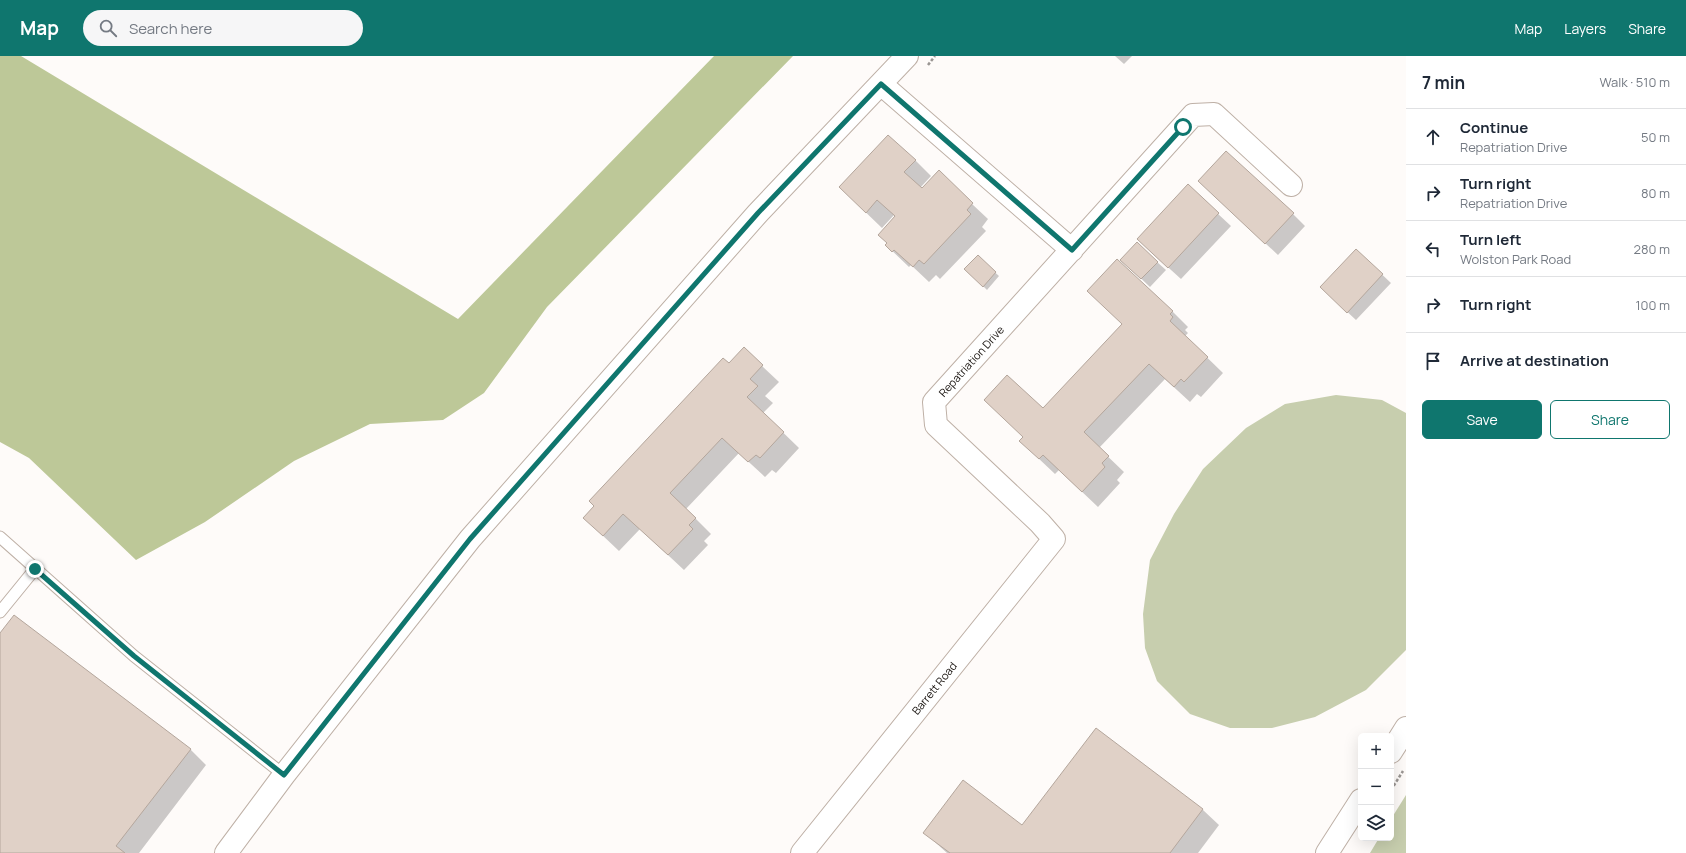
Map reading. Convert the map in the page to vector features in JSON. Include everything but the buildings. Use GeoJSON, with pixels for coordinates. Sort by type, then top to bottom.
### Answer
{"type":"FeatureCollection","features":[{"type":"Feature","properties":{"kind":"street"},"geometry":{"type":"LineString","coordinates":[[226,853],[284,775],[470,539],[758,213],[907,56]]}},
{"type":"Feature","properties":{"kind":"street"},"geometry":{"type":"LineString","coordinates":[[881,84],[1072,250]]}},
{"type":"Feature","properties":{"kind":"street","name":"Repatriation Drive"},"geometry":{"type":"LineString","coordinates":[[1040,523],[936,425],[934,402],[1193,116],[1214,114],[1291,185]]}},
{"type":"Feature","properties":{"kind":"street","name":"Barrett Road"},"geometry":{"type":"LineString","coordinates":[[802,853],[1054,539],[1040,523]]}},
{"type":"Feature","properties":{"kind":"street"},"geometry":{"type":"LineString","coordinates":[[1394,747],[1406,728]]}},
{"type":"Feature","properties":{"kind":"street"},"geometry":{"type":"LineString","coordinates":[[1327,853],[1358,805]]}},
{"type":"Feature","properties":{"kind":"lane"},"geometry":{"type":"LineString","coordinates":[[1,539],[134,656],[284,775]]}},
{"type":"Feature","properties":{"kind":"lane"},"geometry":{"type":"LineString","coordinates":[[0,612],[35,569]]}},
{"type":"Feature","properties":{"kind":"path"},"geometry":{"type":"LineString","coordinates":[[1394,785],[1406,765]]}},
{"type":"Feature","properties":{"kind":"green space"},"geometry":{"type":"Polygon","coordinates":[[[0,56],[21,56],[458,319],[714,56],[793,56],[547,307],[484,393],[443,420],[370,424],[294,461],[205,522],[136,560],[29,458],[0,442],[0,56]]]}},
{"type":"Feature","properties":{"kind":"green space"},"geometry":{"type":"Polygon","coordinates":[[[1336,395],[1382,400],[1406,413],[1406,650],[1366,690],[1315,717],[1272,728],[1230,728],[1190,714],[1157,681],[1145,648],[1143,614],[1150,560],[1174,514],[1203,469],[1246,428],[1285,404],[1336,395]]]}},
{"type":"Feature","properties":{"kind":"green space"},"geometry":{"type":"Polygon","coordinates":[[[1406,795],[1406,853],[1370,853],[1377,841],[1394,841],[1394,814],[1406,795]]]}},
{"type":"Feature","properties":{"kind":"route"},"geometry":{"type":"LineString","coordinates":[[35,569],[134,656],[284,775],[470,539],[758,213],[881,84],[1072,250],[1183,127]]}}]}
